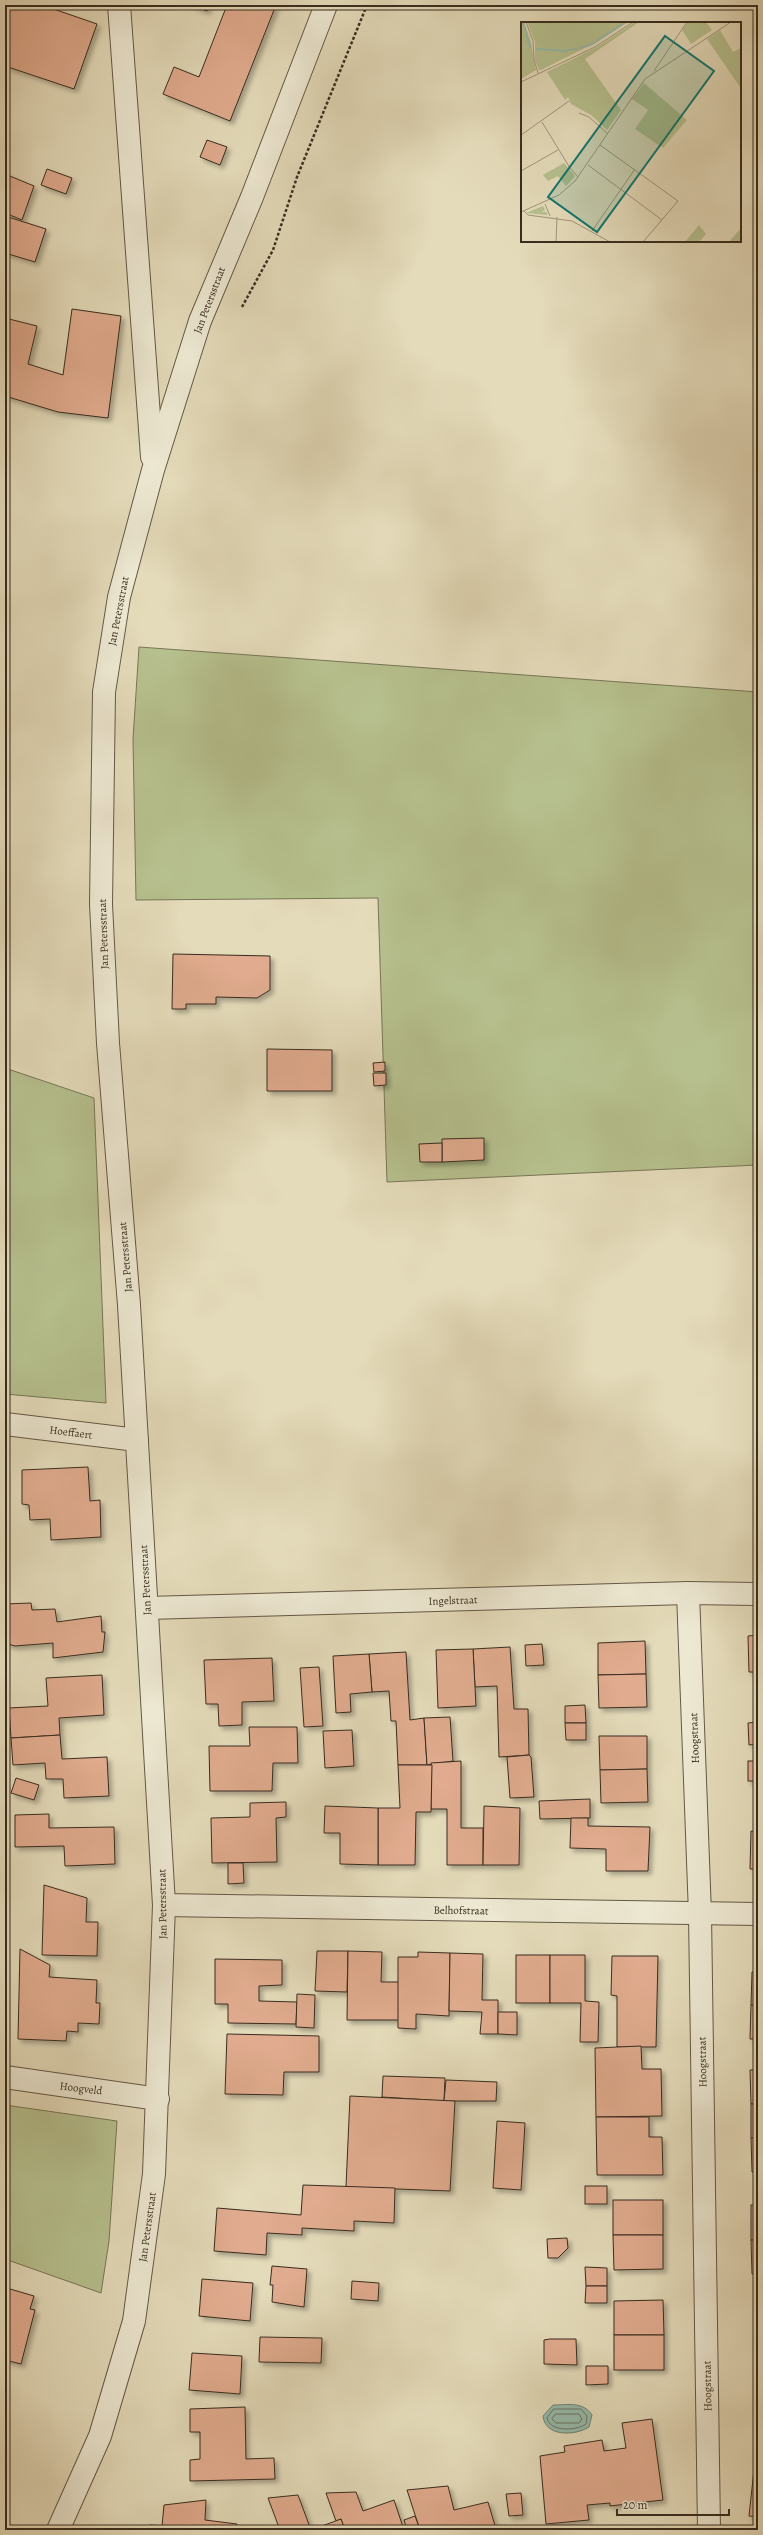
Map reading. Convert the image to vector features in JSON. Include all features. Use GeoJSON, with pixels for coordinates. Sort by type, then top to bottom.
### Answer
{"type":"FeatureCollection","features":[{"type":"Feature","properties":{"kind":"street"},"geometry":{"type":"LineString","coordinates":[[119,5],[133,168],[153,470]]}},
{"type":"Feature","properties":{"kind":"street","name":"Jan Petersstraat"},"geometry":{"type":"LineString","coordinates":[[58,2530],[100,2436],[134,2321],[154,2174],[164,1905],[129,1305],[108,1043],[101,904],[104,692],[118,604],[153,470],[200,321],[252,197],[326,5]]}},
{"type":"Feature","properties":{"kind":"street","name":"Hoeffaert"},"geometry":{"type":"LineString","coordinates":[[5,1424],[137,1440]]}},
{"type":"Feature","properties":{"kind":"street","name":"Ingelstraat"},"geometry":{"type":"LineString","coordinates":[[147,1608],[688,1593],[758,1594]]}},
{"type":"Feature","properties":{"kind":"street","name":"Hoogstraat"},"geometry":{"type":"LineString","coordinates":[[688,1593],[700,1914],[709,2530]]}},
{"type":"Feature","properties":{"kind":"street","name":"Belhofstraat"},"geometry":{"type":"LineString","coordinates":[[164,1905],[758,1914]]}},
{"type":"Feature","properties":{"kind":"street","name":"Hoogveld"},"geometry":{"type":"LineString","coordinates":[[5,2078],[158,2098]]}},
{"type":"Feature","properties":{"kind":"path"},"geometry":{"type":"LineString","coordinates":[[290,198],[297,177],[367,5]]}},
{"type":"Feature","properties":{"kind":"green space"},"geometry":{"type":"Polygon","coordinates":[[[139,647],[758,692],[758,1165],[387,1182],[378,898],[136,900],[133,739],[139,647]]]}},
{"type":"Feature","properties":{"kind":"green space"},"geometry":{"type":"Polygon","coordinates":[[[5,1068],[94,1098],[106,1403],[5,1394],[5,1068]]]}},
{"type":"Feature","properties":{"kind":"green space"},"geometry":{"type":"Polygon","coordinates":[[[5,2105],[117,2121],[109,2241],[101,2293],[5,2259],[5,2105]]]}},
{"type":"Feature","properties":{"kind":"water"},"geometry":{"type":"Polygon","coordinates":[[[569,2404],[584,2408],[592,2415],[589,2427],[569,2433],[562,2433],[549,2428],[545,2423],[543,2416],[553,2405],[569,2404]]]}},
{"type":"Feature","properties":{"kind":"building"},"geometry":{"type":"Polygon","coordinates":[[[5,5],[42,5],[97,24],[74,89],[5,66],[5,5]]]}},
{"type":"Feature","properties":{"kind":"building"},"geometry":{"type":"Polygon","coordinates":[[[190,5],[209,5],[207,11],[190,5]]]}},
{"type":"Feature","properties":{"kind":"building"},"geometry":{"type":"Polygon","coordinates":[[[227,5],[276,5],[230,121],[163,94],[174,67],[199,77],[227,5]]]}},
{"type":"Feature","properties":{"kind":"building"},"geometry":{"type":"Polygon","coordinates":[[[207,140],[227,147],[220,165],[200,157],[207,140]]]}},
{"type":"Feature","properties":{"kind":"building"},"geometry":{"type":"Polygon","coordinates":[[[47,169],[72,178],[66,194],[41,185],[47,169]]]}},
{"type":"Feature","properties":{"kind":"building"},"geometry":{"type":"Polygon","coordinates":[[[5,174],[34,186],[22,220],[5,213],[5,174]]]}},
{"type":"Feature","properties":{"kind":"building"},"geometry":{"type":"Polygon","coordinates":[[[5,216],[46,229],[35,262],[5,253],[5,216]]]}},
{"type":"Feature","properties":{"kind":"building"},"geometry":{"type":"Polygon","coordinates":[[[72,309],[121,316],[108,418],[58,412],[5,396],[5,318],[37,326],[28,364],[63,375],[72,309]]]}},
{"type":"Feature","properties":{"kind":"building"},"geometry":{"type":"Polygon","coordinates":[[[173,954],[270,956],[270,990],[257,998],[216,997],[216,1004],[186,1004],[186,1009],[172,1009],[173,954]]]}},
{"type":"Feature","properties":{"kind":"building"},"geometry":{"type":"Polygon","coordinates":[[[267,1049],[332,1050],[332,1091],[267,1091],[267,1049]]]}},
{"type":"Feature","properties":{"kind":"building"},"geometry":{"type":"Polygon","coordinates":[[[385,1062],[385,1071],[374,1072],[373,1063],[385,1062]]]}},
{"type":"Feature","properties":{"kind":"building"},"geometry":{"type":"Polygon","coordinates":[[[373,1073],[386,1073],[386,1085],[374,1086],[373,1073]]]}},
{"type":"Feature","properties":{"kind":"building"},"geometry":{"type":"Polygon","coordinates":[[[484,1138],[484,1160],[442,1162],[442,1139],[484,1138]]]}},
{"type":"Feature","properties":{"kind":"building"},"geometry":{"type":"Polygon","coordinates":[[[442,1143],[442,1162],[420,1162],[419,1144],[442,1143]]]}},
{"type":"Feature","properties":{"kind":"building"},"geometry":{"type":"Polygon","coordinates":[[[88,1467],[90,1501],[100,1500],[101,1537],[51,1540],[50,1519],[30,1520],[29,1505],[22,1504],[22,1470],[88,1467]]]}},
{"type":"Feature","properties":{"kind":"building"},"geometry":{"type":"Polygon","coordinates":[[[31,1603],[32,1610],[55,1609],[57,1622],[101,1616],[102,1632],[105,1632],[103,1652],[53,1658],[53,1643],[15,1646],[5,1643],[5,1604],[31,1603]]]}},
{"type":"Feature","properties":{"kind":"building"},"geometry":{"type":"Polygon","coordinates":[[[758,1635],[758,1672],[749,1672],[748,1636],[758,1635]]]}},
{"type":"Feature","properties":{"kind":"building"},"geometry":{"type":"Polygon","coordinates":[[[645,1641],[646,1674],[598,1675],[598,1643],[645,1641]]]}},
{"type":"Feature","properties":{"kind":"building"},"geometry":{"type":"Polygon","coordinates":[[[542,1644],[544,1665],[526,1666],[525,1645],[542,1644]]]}},
{"type":"Feature","properties":{"kind":"building"},"geometry":{"type":"Polygon","coordinates":[[[510,1647],[514,1709],[528,1709],[529,1755],[499,1757],[497,1686],[475,1687],[473,1649],[510,1647]]]}},
{"type":"Feature","properties":{"kind":"building"},"geometry":{"type":"Polygon","coordinates":[[[473,1649],[476,1706],[438,1708],[436,1650],[473,1649]]]}},
{"type":"Feature","properties":{"kind":"building"},"geometry":{"type":"Polygon","coordinates":[[[406,1652],[410,1720],[424,1718],[427,1765],[398,1765],[396,1721],[391,1721],[389,1691],[372,1692],[369,1654],[406,1652]]]}},
{"type":"Feature","properties":{"kind":"building"},"geometry":{"type":"Polygon","coordinates":[[[369,1654],[372,1692],[350,1694],[351,1712],[336,1713],[333,1656],[369,1654]]]}},
{"type":"Feature","properties":{"kind":"building"},"geometry":{"type":"Polygon","coordinates":[[[272,1658],[274,1701],[242,1702],[242,1725],[219,1726],[218,1704],[206,1704],[204,1660],[272,1658]]]}},
{"type":"Feature","properties":{"kind":"building"},"geometry":{"type":"Polygon","coordinates":[[[319,1667],[323,1726],[304,1727],[300,1668],[319,1667]]]}},
{"type":"Feature","properties":{"kind":"building"},"geometry":{"type":"Polygon","coordinates":[[[646,1674],[647,1707],[599,1708],[598,1675],[646,1674]]]}},
{"type":"Feature","properties":{"kind":"building"},"geometry":{"type":"Polygon","coordinates":[[[102,1675],[104,1715],[59,1718],[60,1735],[11,1738],[9,1708],[48,1706],[46,1678],[102,1675]]]}},
{"type":"Feature","properties":{"kind":"building"},"geometry":{"type":"Polygon","coordinates":[[[585,1705],[586,1723],[565,1723],[565,1706],[585,1705]]]}},
{"type":"Feature","properties":{"kind":"building"},"geometry":{"type":"Polygon","coordinates":[[[450,1717],[453,1761],[427,1765],[424,1718],[450,1717]]]}},
{"type":"Feature","properties":{"kind":"building"},"geometry":{"type":"Polygon","coordinates":[[[758,1722],[758,1744],[749,1745],[748,1723],[758,1722]]]}},
{"type":"Feature","properties":{"kind":"building"},"geometry":{"type":"Polygon","coordinates":[[[565,1723],[586,1723],[586,1740],[566,1740],[565,1723]]]}},
{"type":"Feature","properties":{"kind":"building"},"geometry":{"type":"Polygon","coordinates":[[[249,1727],[297,1727],[298,1763],[273,1763],[272,1791],[210,1791],[209,1746],[250,1746],[249,1727]]]}},
{"type":"Feature","properties":{"kind":"building"},"geometry":{"type":"Polygon","coordinates":[[[352,1730],[354,1766],[325,1768],[323,1731],[352,1730]]]}},
{"type":"Feature","properties":{"kind":"building"},"geometry":{"type":"Polygon","coordinates":[[[60,1735],[62,1759],[107,1757],[109,1796],[64,1798],[63,1779],[46,1779],[45,1763],[13,1765],[11,1738],[60,1735]]]}},
{"type":"Feature","properties":{"kind":"building"},"geometry":{"type":"Polygon","coordinates":[[[599,1736],[647,1736],[647,1769],[600,1770],[599,1736]]]}},
{"type":"Feature","properties":{"kind":"building"},"geometry":{"type":"Polygon","coordinates":[[[529,1755],[531,1757],[534,1797],[510,1798],[507,1757],[529,1755]]]}},
{"type":"Feature","properties":{"kind":"building"},"geometry":{"type":"Polygon","coordinates":[[[461,1761],[461,1828],[483,1828],[483,1865],[447,1865],[447,1809],[431,1809],[431,1763],[461,1761]]]}},
{"type":"Feature","properties":{"kind":"building"},"geometry":{"type":"Polygon","coordinates":[[[748,1761],[758,1761],[758,1781],[748,1781],[748,1761]]]}},
{"type":"Feature","properties":{"kind":"building"},"geometry":{"type":"Polygon","coordinates":[[[398,1765],[432,1765],[431,1812],[416,1812],[415,1865],[378,1865],[378,1808],[400,1808],[398,1765]]]}},
{"type":"Feature","properties":{"kind":"building"},"geometry":{"type":"Polygon","coordinates":[[[647,1769],[648,1802],[601,1803],[600,1770],[647,1769]]]}},
{"type":"Feature","properties":{"kind":"building"},"geometry":{"type":"Polygon","coordinates":[[[16,1778],[39,1785],[34,1800],[11,1793],[16,1778]]]}},
{"type":"Feature","properties":{"kind":"building"},"geometry":{"type":"Polygon","coordinates":[[[590,1799],[590,1818],[540,1819],[539,1801],[590,1799]]]}},
{"type":"Feature","properties":{"kind":"building"},"geometry":{"type":"Polygon","coordinates":[[[286,1802],[286,1817],[276,1818],[277,1862],[212,1863],[211,1818],[250,1817],[250,1803],[286,1802]]]}},
{"type":"Feature","properties":{"kind":"building"},"geometry":{"type":"Polygon","coordinates":[[[325,1806],[378,1808],[378,1865],[340,1864],[340,1833],[324,1833],[325,1806]]]}},
{"type":"Feature","properties":{"kind":"building"},"geometry":{"type":"Polygon","coordinates":[[[484,1806],[520,1808],[519,1865],[483,1865],[484,1806]]]}},
{"type":"Feature","properties":{"kind":"building"},"geometry":{"type":"Polygon","coordinates":[[[49,1814],[49,1828],[114,1827],[115,1864],[65,1866],[64,1846],[15,1847],[15,1815],[49,1814]]]}},
{"type":"Feature","properties":{"kind":"building"},"geometry":{"type":"Polygon","coordinates":[[[571,1818],[588,1818],[588,1826],[650,1827],[648,1871],[606,1871],[606,1849],[570,1848],[571,1818]]]}},
{"type":"Feature","properties":{"kind":"building"},"geometry":{"type":"Polygon","coordinates":[[[751,1831],[758,1832],[758,1869],[750,1869],[751,1831]]]}},
{"type":"Feature","properties":{"kind":"building"},"geometry":{"type":"Polygon","coordinates":[[[228,1863],[243,1863],[244,1883],[228,1884],[228,1863]]]}},
{"type":"Feature","properties":{"kind":"building"},"geometry":{"type":"Polygon","coordinates":[[[44,1885],[87,1898],[86,1922],[98,1922],[97,1956],[42,1955],[44,1885]]]}},
{"type":"Feature","properties":{"kind":"building"},"geometry":{"type":"Polygon","coordinates":[[[20,1949],[50,1965],[49,1977],[97,1980],[96,2003],[100,2003],[99,2024],[78,2023],[78,2032],[67,2031],[66,2041],[18,2039],[20,1949]]]}},
{"type":"Feature","properties":{"kind":"building"},"geometry":{"type":"Polygon","coordinates":[[[317,1951],[348,1951],[347,1992],[315,1991],[317,1951]]]}},
{"type":"Feature","properties":{"kind":"building"},"geometry":{"type":"Polygon","coordinates":[[[348,1951],[382,1952],[381,1982],[399,1982],[399,2020],[347,2020],[348,1951]]]}},
{"type":"Feature","properties":{"kind":"building"},"geometry":{"type":"Polygon","coordinates":[[[418,1952],[450,1953],[449,2016],[416,2014],[416,2029],[398,2028],[398,1957],[418,1957],[418,1952]]]}},
{"type":"Feature","properties":{"kind":"building"},"geometry":{"type":"Polygon","coordinates":[[[450,1953],[483,1954],[482,2000],[498,2000],[498,2034],[480,2034],[482,2012],[449,2011],[450,1953]]]}},
{"type":"Feature","properties":{"kind":"building"},"geometry":{"type":"Polygon","coordinates":[[[516,1955],[550,1955],[550,2003],[516,2003],[516,1955]]]}},
{"type":"Feature","properties":{"kind":"building"},"geometry":{"type":"Polygon","coordinates":[[[550,1955],[585,1955],[585,2001],[599,2002],[598,2042],[580,2042],[581,2003],[550,2003],[550,1955]]]}},
{"type":"Feature","properties":{"kind":"building"},"geometry":{"type":"Polygon","coordinates":[[[612,1956],[658,1956],[656,2047],[617,2047],[617,1996],[611,1995],[612,1956]]]}},
{"type":"Feature","properties":{"kind":"building"},"geometry":{"type":"Polygon","coordinates":[[[215,1959],[282,1960],[282,1985],[259,1986],[259,2001],[297,2002],[296,2024],[228,2023],[228,2004],[215,2004],[215,1959]]]}},
{"type":"Feature","properties":{"kind":"building"},"geometry":{"type":"Polygon","coordinates":[[[752,1972],[758,1972],[758,2006],[751,2005],[752,1972]]]}},
{"type":"Feature","properties":{"kind":"building"},"geometry":{"type":"Polygon","coordinates":[[[297,1994],[315,1995],[314,2028],[296,2027],[297,1994]]]}},
{"type":"Feature","properties":{"kind":"building"},"geometry":{"type":"Polygon","coordinates":[[[751,2005],[758,2006],[758,2039],[750,2039],[751,2005]]]}},
{"type":"Feature","properties":{"kind":"building"},"geometry":{"type":"Polygon","coordinates":[[[498,2012],[517,2012],[517,2035],[498,2034],[498,2012]]]}},
{"type":"Feature","properties":{"kind":"building"},"geometry":{"type":"Polygon","coordinates":[[[227,2034],[319,2036],[319,2072],[284,2072],[283,2095],[225,2094],[227,2034]]]}},
{"type":"Feature","properties":{"kind":"building"},"geometry":{"type":"Polygon","coordinates":[[[641,2046],[642,2069],[661,2069],[662,2116],[596,2117],[595,2048],[641,2046]]]}},
{"type":"Feature","properties":{"kind":"building"},"geometry":{"type":"Polygon","coordinates":[[[750,2070],[758,2070],[758,2104],[751,2104],[750,2070]]]}},
{"type":"Feature","properties":{"kind":"building"},"geometry":{"type":"Polygon","coordinates":[[[383,2076],[445,2078],[444,2101],[382,2097],[383,2076]]]}},
{"type":"Feature","properties":{"kind":"building"},"geometry":{"type":"Polygon","coordinates":[[[446,2080],[497,2082],[496,2101],[444,2101],[446,2080]]]}},
{"type":"Feature","properties":{"kind":"building"},"geometry":{"type":"Polygon","coordinates":[[[350,2096],[455,2101],[450,2191],[346,2187],[350,2096]]]}},
{"type":"Feature","properties":{"kind":"building"},"geometry":{"type":"Polygon","coordinates":[[[751,2104],[758,2104],[758,2138],[751,2138],[751,2104]]]}},
{"type":"Feature","properties":{"kind":"building"},"geometry":{"type":"Polygon","coordinates":[[[596,2117],[649,2117],[649,2137],[662,2137],[663,2175],[597,2175],[596,2117]]]}},
{"type":"Feature","properties":{"kind":"building"},"geometry":{"type":"Polygon","coordinates":[[[497,2121],[525,2123],[521,2190],[493,2188],[497,2121]]]}},
{"type":"Feature","properties":{"kind":"building"},"geometry":{"type":"Polygon","coordinates":[[[751,2138],[758,2138],[758,2172],[752,2172],[751,2138]]]}},
{"type":"Feature","properties":{"kind":"building"},"geometry":{"type":"Polygon","coordinates":[[[303,2185],[395,2188],[394,2223],[354,2221],[354,2231],[302,2228],[302,2235],[267,2233],[266,2255],[214,2251],[217,2208],[301,2215],[303,2185]]]}},
{"type":"Feature","properties":{"kind":"building"},"geometry":{"type":"Polygon","coordinates":[[[585,2186],[607,2186],[607,2204],[585,2204],[585,2186]]]}},
{"type":"Feature","properties":{"kind":"building"},"geometry":{"type":"Polygon","coordinates":[[[613,2200],[663,2200],[663,2235],[613,2235],[613,2200]]]}},
{"type":"Feature","properties":{"kind":"building"},"geometry":{"type":"Polygon","coordinates":[[[751,2205],[758,2205],[758,2240],[751,2240],[751,2205]]]}},
{"type":"Feature","properties":{"kind":"building"},"geometry":{"type":"Polygon","coordinates":[[[613,2235],[663,2235],[663,2269],[614,2270],[613,2235]]]}},
{"type":"Feature","properties":{"kind":"building"},"geometry":{"type":"Polygon","coordinates":[[[567,2238],[568,2248],[558,2258],[548,2258],[547,2239],[567,2238]]]}},
{"type":"Feature","properties":{"kind":"building"},"geometry":{"type":"Polygon","coordinates":[[[751,2240],[758,2240],[758,2274],[752,2274],[751,2240]]]}},
{"type":"Feature","properties":{"kind":"building"},"geometry":{"type":"Polygon","coordinates":[[[272,2266],[307,2269],[304,2307],[272,2302],[273,2285],[270,2285],[272,2266]]]}},
{"type":"Feature","properties":{"kind":"building"},"geometry":{"type":"Polygon","coordinates":[[[585,2267],[607,2268],[607,2286],[586,2286],[585,2267]]]}},
{"type":"Feature","properties":{"kind":"building"},"geometry":{"type":"Polygon","coordinates":[[[202,2279],[253,2283],[250,2321],[199,2316],[202,2279]]]}},
{"type":"Feature","properties":{"kind":"building"},"geometry":{"type":"Polygon","coordinates":[[[352,2281],[379,2283],[378,2301],[351,2299],[352,2281]]]}},
{"type":"Feature","properties":{"kind":"building"},"geometry":{"type":"Polygon","coordinates":[[[586,2286],[607,2286],[607,2303],[585,2303],[586,2286]]]}},
{"type":"Feature","properties":{"kind":"building"},"geometry":{"type":"Polygon","coordinates":[[[10,2289],[34,2296],[30,2309],[35,2310],[21,2364],[5,2360],[5,2302],[10,2289]]]}},
{"type":"Feature","properties":{"kind":"building"},"geometry":{"type":"Polygon","coordinates":[[[663,2300],[664,2335],[614,2335],[614,2301],[663,2300]]]}},
{"type":"Feature","properties":{"kind":"building"},"geometry":{"type":"Polygon","coordinates":[[[614,2335],[664,2335],[664,2370],[614,2370],[614,2335]]]}},
{"type":"Feature","properties":{"kind":"building"},"geometry":{"type":"Polygon","coordinates":[[[260,2337],[322,2338],[321,2363],[259,2362],[260,2337]]]}},
{"type":"Feature","properties":{"kind":"building"},"geometry":{"type":"Polygon","coordinates":[[[576,2339],[577,2365],[544,2364],[544,2340],[576,2339]]]}},
{"type":"Feature","properties":{"kind":"building"},"geometry":{"type":"Polygon","coordinates":[[[192,2353],[242,2356],[240,2394],[189,2390],[192,2353]]]}},
{"type":"Feature","properties":{"kind":"building"},"geometry":{"type":"Polygon","coordinates":[[[586,2366],[608,2366],[608,2384],[586,2385],[586,2366]]]}},
{"type":"Feature","properties":{"kind":"building"},"geometry":{"type":"Polygon","coordinates":[[[245,2407],[246,2459],[274,2458],[275,2479],[190,2481],[190,2460],[200,2459],[200,2432],[190,2432],[190,2409],[245,2407]]]}},
{"type":"Feature","properties":{"kind":"building"},"geometry":{"type":"Polygon","coordinates":[[[652,2419],[663,2500],[610,2506],[610,2503],[587,2505],[589,2520],[546,2524],[540,2456],[565,2452],[564,2446],[602,2440],[604,2451],[626,2448],[622,2423],[652,2419]]]}},
{"type":"Feature","properties":{"kind":"building"},"geometry":{"type":"Polygon","coordinates":[[[758,2432],[758,2517],[749,2516],[758,2432]]]}},
{"type":"Feature","properties":{"kind":"building"},"geometry":{"type":"Polygon","coordinates":[[[448,2486],[454,2510],[488,2502],[496,2529],[420,2530],[407,2490],[448,2486]]]}},
{"type":"Feature","properties":{"kind":"building"},"geometry":{"type":"Polygon","coordinates":[[[356,2492],[363,2511],[394,2500],[404,2530],[345,2530],[341,2519],[336,2521],[326,2493],[356,2492]]]}},
{"type":"Feature","properties":{"kind":"building"},"geometry":{"type":"Polygon","coordinates":[[[521,2493],[523,2515],[509,2516],[506,2494],[521,2493]]]}},
{"type":"Feature","properties":{"kind":"building"},"geometry":{"type":"Polygon","coordinates":[[[298,2495],[311,2530],[280,2530],[268,2498],[298,2495]]]}},
{"type":"Feature","properties":{"kind":"building"},"geometry":{"type":"Polygon","coordinates":[[[206,2500],[205,2520],[237,2524],[236,2530],[150,2530],[150,2525],[162,2526],[164,2505],[206,2500]]]}},
{"type":"Feature","properties":{"kind":"building"},"geometry":{"type":"Polygon","coordinates":[[[415,2516],[419,2527],[407,2530],[404,2520],[415,2516]]]}},
{"type":"Feature","properties":{"kind":"building"},"geometry":{"type":"Polygon","coordinates":[[[341,2519],[345,2530],[311,2530],[341,2519]]]}}]}
